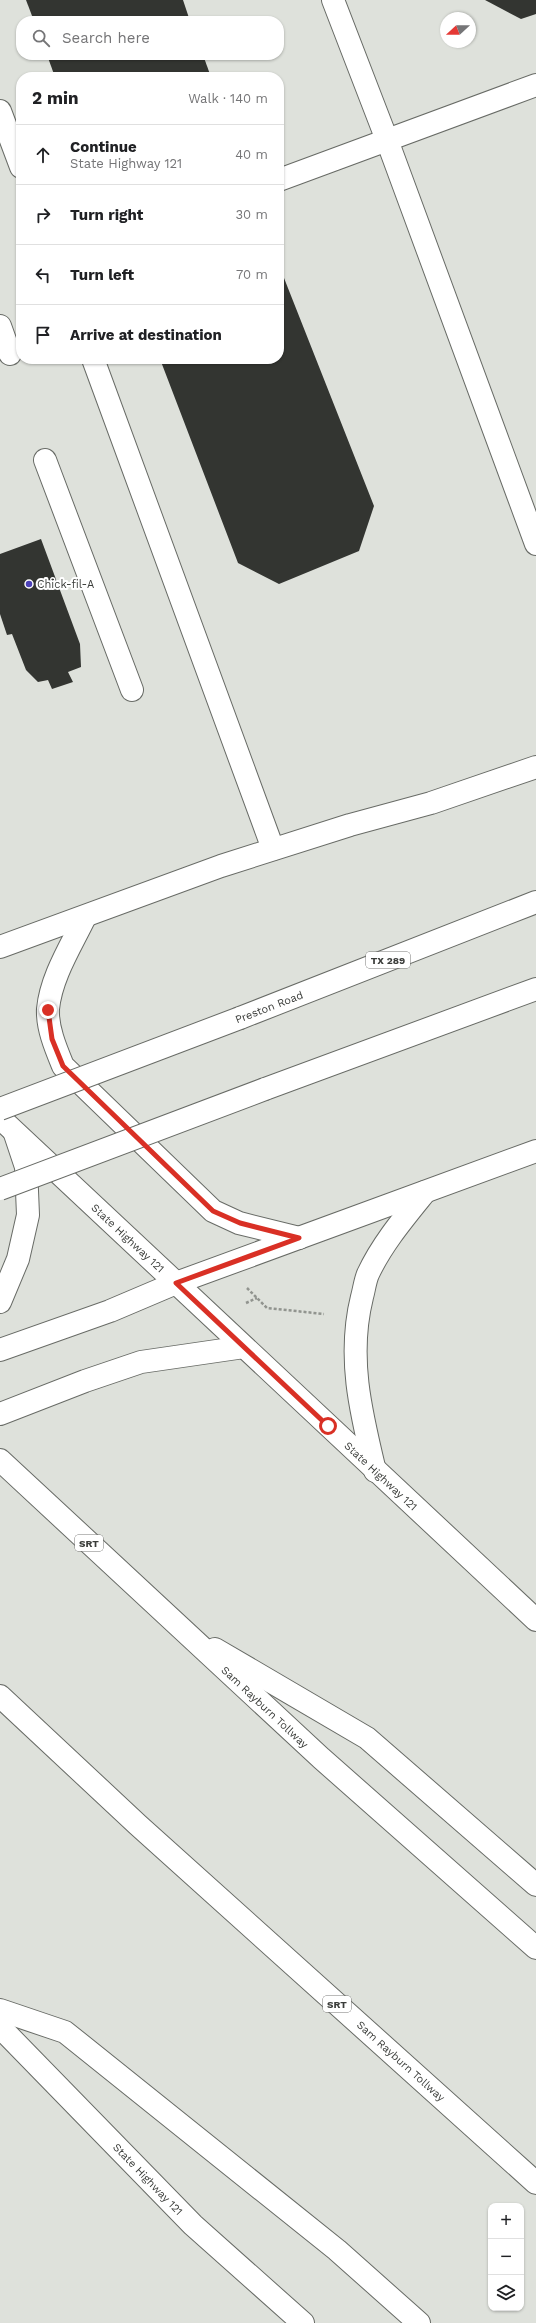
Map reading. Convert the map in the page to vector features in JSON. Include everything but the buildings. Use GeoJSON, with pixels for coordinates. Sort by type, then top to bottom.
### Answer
{"type":"FeatureCollection","features":[{"type":"Feature","properties":{"kind":"main road"},"geometry":{"type":"LineString","coordinates":[[333,0],[387,140],[536,544]]}},
{"type":"Feature","properties":{"kind":"main road"},"geometry":{"type":"LineString","coordinates":[[284,178],[536,85]]}},
{"type":"Feature","properties":{"kind":"main road"},"geometry":{"type":"LineString","coordinates":[[0,111],[5,140],[16,159]]}},
{"type":"Feature","properties":{"kind":"main road"},"geometry":{"type":"LineString","coordinates":[[0,326],[10,354]]}},
{"type":"Feature","properties":{"kind":"main road"},"geometry":{"type":"LineString","coordinates":[[95,364],[273,849]]}},
{"type":"Feature","properties":{"kind":"main road"},"geometry":{"type":"LineString","coordinates":[[45,460],[132,690]]}},
{"type":"Feature","properties":{"kind":"main road"},"geometry":{"type":"LineString","coordinates":[[0,947],[221,866],[273,849],[431,803],[536,767]]}},
{"type":"Feature","properties":{"kind":"main road","name":"Preston Road"},"geometry":{"type":"LineString","coordinates":[[0,1109],[240,1018],[536,902]]}},
{"type":"Feature","properties":{"kind":"main road"},"geometry":{"type":"LineString","coordinates":[[85,917],[58,973],[48,1010],[52,1039],[63,1066],[213,1211],[240,1223],[299,1238]]}},
{"type":"Feature","properties":{"kind":"main road"},"geometry":{"type":"LineString","coordinates":[[0,934],[38,934]]}},
{"type":"Feature","properties":{"kind":"main road"},"geometry":{"type":"LineString","coordinates":[[0,1189],[536,989]]}},
{"type":"Feature","properties":{"kind":"main road"},"geometry":{"type":"LineString","coordinates":[[0,1302],[18,1259],[28,1215],[26,1167],[7,1125]]}},
{"type":"Feature","properties":{"kind":"main road","name":"State Highway 121"},"geometry":{"type":"LineString","coordinates":[[7,1125],[375,1471],[536,1620]]}},
{"type":"Feature","properties":{"kind":"main road"},"geometry":{"type":"LineString","coordinates":[[0,1350],[110,1311],[176,1283],[536,1150]]}},
{"type":"Feature","properties":{"kind":"main road"},"geometry":{"type":"LineString","coordinates":[[375,1471],[359,1401],[355,1364],[357,1317],[368,1275],[392,1233],[424,1192]]}},
{"type":"Feature","properties":{"kind":"main road"},"geometry":{"type":"LineString","coordinates":[[0,1414],[85,1380],[142,1362],[244,1348]]}},
{"type":"Feature","properties":{"kind":"main road","name":"Sam Rayburn Tollway"},"geometry":{"type":"LineString","coordinates":[[0,1460],[178,1627],[321,1758],[536,1948]]}},
{"type":"Feature","properties":{"kind":"main road"},"geometry":{"type":"LineString","coordinates":[[178,1627],[366,1738],[536,1884]]}},
{"type":"Feature","properties":{"kind":"main road","name":"Sam Rayburn Tollway"},"geometry":{"type":"LineString","coordinates":[[0,1696],[138,1825],[536,2183]]}},
{"type":"Feature","properties":{"kind":"main road"},"geometry":{"type":"LineString","coordinates":[[0,2010],[65,2032],[337,2250],[419,2323]]}},
{"type":"Feature","properties":{"kind":"main road","name":"State Highway 121"},"geometry":{"type":"LineString","coordinates":[[0,2027],[193,2225],[303,2323]]}},
{"type":"Feature","properties":{"kind":"path"},"geometry":{"type":"LineString","coordinates":[[245,1286],[267,1308],[324,1314]]}},
{"type":"Feature","properties":{"kind":"path"},"geometry":{"type":"LineString","coordinates":[[246,1303],[257,1298]]}},
{"type":"Feature","properties":{"kind":"place","name":"Chick-fil-A"},"geometry":{"type":"Point","coordinates":[29,584]}},
{"type":"Feature","properties":{"kind":"route"},"geometry":{"type":"LineString","coordinates":[[48,1010],[52,1039],[63,1066],[213,1211],[240,1223],[299,1238],[176,1283],[328,1426]]}}]}
